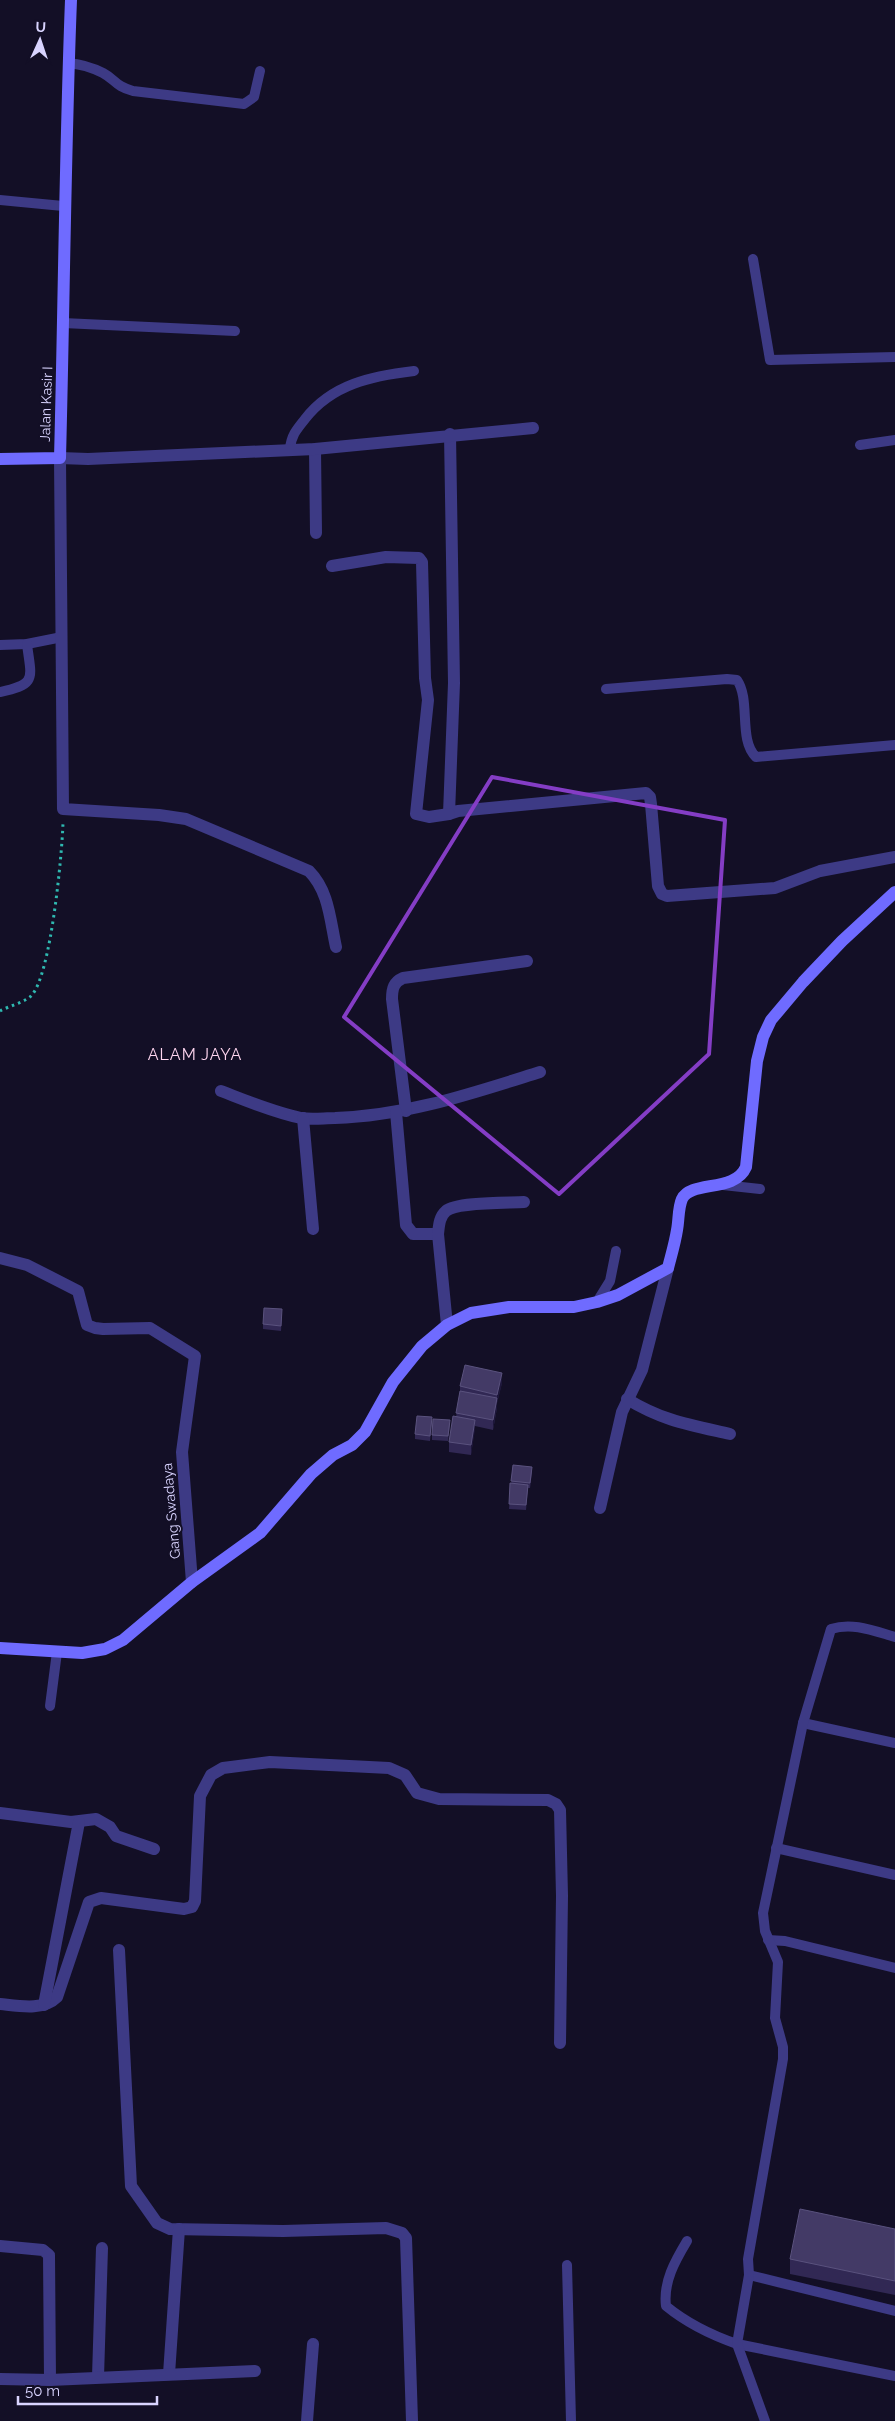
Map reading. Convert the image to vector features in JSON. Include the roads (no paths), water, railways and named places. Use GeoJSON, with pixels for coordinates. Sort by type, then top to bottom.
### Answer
{"type":"FeatureCollection","features":[{"type":"Feature","properties":{"kind":"street","name":"Jalan Kasir I"},"geometry":{"type":"LineString","coordinates":[[71,0],[63,206],[60,458],[63,809],[159,815],[186,819],[309,871],[318,879],[324,893],[336,947]]}},
{"type":"Feature","properties":{"kind":"street"},"geometry":{"type":"LineString","coordinates":[[0,459],[88,459],[314,449],[450,434],[533,428]]}},
{"type":"Feature","properties":{"kind":"street"},"geometry":{"type":"LineString","coordinates":[[449,814],[454,682],[450,434]]}},
{"type":"Feature","properties":{"kind":"street"},"geometry":{"type":"LineString","coordinates":[[314,449],[316,532]]}},
{"type":"Feature","properties":{"kind":"street"},"geometry":{"type":"LineString","coordinates":[[332,566],[386,556],[419,558],[422,562],[425,678],[428,700],[416,814],[429,817],[458,811],[646,793],[650,797],[651,804],[658,886],[662,894],[667,896],[776,888],[820,871],[895,857]]}},
{"type":"Feature","properties":{"kind":"street"},"geometry":{"type":"LineString","coordinates":[[600,1508],[622,1412],[642,1370],[677,1232],[682,1199],[692,1191],[722,1184],[741,1176],[748,1162],[757,1061],[763,1037],[771,1020],[797,988],[842,941],[895,892]]}},
{"type":"Feature","properties":{"kind":"street"},"geometry":{"type":"LineString","coordinates":[[438,1234],[413,1234],[406,1225],[401,1112],[392,999],[393,987],[396,981],[404,978],[527,961]]}},
{"type":"Feature","properties":{"kind":"street"},"geometry":{"type":"LineString","coordinates":[[221,1091],[275,1112],[303,1118],[355,1117],[401,1112],[481,1091],[540,1072]]}},
{"type":"Feature","properties":{"kind":"street"},"geometry":{"type":"LineString","coordinates":[[303,1118],[313,1228]]}},
{"type":"Feature","properties":{"kind":"street"},"geometry":{"type":"LineString","coordinates":[[447,1325],[438,1234],[440,1219],[446,1211],[457,1207],[524,1202]]}},
{"type":"Feature","properties":{"kind":"street","name":"Gang Swadaya"},"geometry":{"type":"LineString","coordinates":[[0,1258],[27,1265],[78,1291],[87,1325],[95,1328],[150,1328],[193,1353],[195,1359],[183,1436],[182,1466],[192,1582]]}},
{"type":"Feature","properties":{"kind":"street"},"geometry":{"type":"LineString","coordinates":[[0,1648],[82,1653],[105,1649],[122,1640],[192,1582],[260,1533],[311,1474],[333,1455],[352,1445],[365,1432],[393,1382],[422,1346],[447,1325],[472,1314],[509,1306],[574,1307],[597,1302],[618,1295],[668,1268]]}},
{"type":"Feature","properties":{"kind":"street"},"geometry":{"type":"LineString","coordinates":[[627,1399],[651,1414],[674,1422],[730,1434]]}},
{"type":"Feature","properties":{"kind":"street"},"geometry":{"type":"LineString","coordinates":[[0,2004],[44,2005],[52,2002],[57,1997],[89,1902],[101,1898],[184,1909],[192,1907],[195,1901],[198,1874],[200,1796],[212,1774],[223,1768],[270,1762],[369,1765],[389,1768],[405,1775],[417,1793],[423,1796],[439,1799],[548,1800],[556,1804],[560,1810],[562,1896],[560,2043]]}},
{"type":"Feature","properties":{"kind":"street"},"geometry":{"type":"LineString","coordinates":[[0,1813],[79,1822],[87,1820],[103,1821],[116,1836],[154,1849]]}},
{"type":"Feature","properties":{"kind":"street"},"geometry":{"type":"LineString","coordinates":[[44,2005],[79,1822]]}},
{"type":"Feature","properties":{"kind":"street"},"geometry":{"type":"LineString","coordinates":[[118,1950],[131,2186],[157,2223],[170,2230],[283,2231],[386,2228],[402,2233],[406,2238],[412,2421]]}},
{"type":"Feature","properties":{"kind":"street"},"geometry":{"type":"LineString","coordinates":[[169,2374],[179,2229]]}},
{"type":"Feature","properties":{"kind":"street"},"geometry":{"type":"LineString","coordinates":[[0,2246],[43,2250],[49,2255],[50,2380]]}},
{"type":"Feature","properties":{"kind":"street"},"geometry":{"type":"LineString","coordinates":[[98,2377],[102,2248]]}},
{"type":"Feature","properties":{"kind":"street"},"geometry":{"type":"LineString","coordinates":[[307,2421],[313,2344]]}},
{"type":"Feature","properties":{"kind":"street"},"geometry":{"type":"LineString","coordinates":[[0,2379],[50,2380],[255,2371]]}},
{"type":"Feature","properties":{"kind":"lane"},"geometry":{"type":"LineString","coordinates":[[68,63],[78,64],[104,74],[121,88],[133,91],[244,104],[254,97],[260,71]]}},
{"type":"Feature","properties":{"kind":"lane"},"geometry":{"type":"LineString","coordinates":[[0,200],[63,206]]}},
{"type":"Feature","properties":{"kind":"lane"},"geometry":{"type":"LineString","coordinates":[[753,259],[770,360],[895,357]]}},
{"type":"Feature","properties":{"kind":"lane"},"geometry":{"type":"LineString","coordinates":[[63,323],[235,331]]}},
{"type":"Feature","properties":{"kind":"lane"},"geometry":{"type":"LineString","coordinates":[[290,449],[290,437],[314,407],[340,389],[378,375],[414,371]]}},
{"type":"Feature","properties":{"kind":"lane"},"geometry":{"type":"LineString","coordinates":[[860,445],[895,440]]}},
{"type":"Feature","properties":{"kind":"lane"},"geometry":{"type":"LineString","coordinates":[[0,646],[27,644],[62,637]]}},
{"type":"Feature","properties":{"kind":"lane"},"geometry":{"type":"LineString","coordinates":[[0,692],[21,688],[28,682],[31,674],[27,644]]}},
{"type":"Feature","properties":{"kind":"lane"},"geometry":{"type":"LineString","coordinates":[[606,689],[727,679],[737,680],[742,691],[749,746],[756,757],[895,745]]}},
{"type":"Feature","properties":{"kind":"lane"},"geometry":{"type":"LineString","coordinates":[[722,1184],[760,1189]]}},
{"type":"Feature","properties":{"kind":"lane"},"geometry":{"type":"LineString","coordinates":[[597,1302],[610,1281],[616,1251]]}},
{"type":"Feature","properties":{"kind":"lane"},"geometry":{"type":"LineString","coordinates":[[765,2421],[737,2344],[749,2275],[748,2258],[783,2060],[783,2047],[775,2018],[778,1962],[768,1940],[763,1913],[803,1723],[831,1630],[842,1626],[853,1626],[895,1637]]}},
{"type":"Feature","properties":{"kind":"lane"},"geometry":{"type":"LineString","coordinates":[[50,1706],[57,1652]]}},
{"type":"Feature","properties":{"kind":"lane"},"geometry":{"type":"LineString","coordinates":[[803,1723],[895,1743]]}},
{"type":"Feature","properties":{"kind":"lane"},"geometry":{"type":"LineString","coordinates":[[776,1848],[895,1875]]}},
{"type":"Feature","properties":{"kind":"lane"},"geometry":{"type":"LineString","coordinates":[[768,1940],[785,1941],[895,1968]]}},
{"type":"Feature","properties":{"kind":"lane"},"geometry":{"type":"LineString","coordinates":[[687,2241],[666,2284],[666,2306],[684,2320],[716,2337],[737,2344],[895,2376]]}},
{"type":"Feature","properties":{"kind":"lane"},"geometry":{"type":"LineString","coordinates":[[567,2265],[571,2421]]}},
{"type":"Feature","properties":{"kind":"lane"},"geometry":{"type":"LineString","coordinates":[[749,2275],[895,2311]]}},
{"type":"Feature","properties":{"kind":"district","name":"ALAM JAYA"},"geometry":{"type":"Point","coordinates":[195,1054]}}]}
